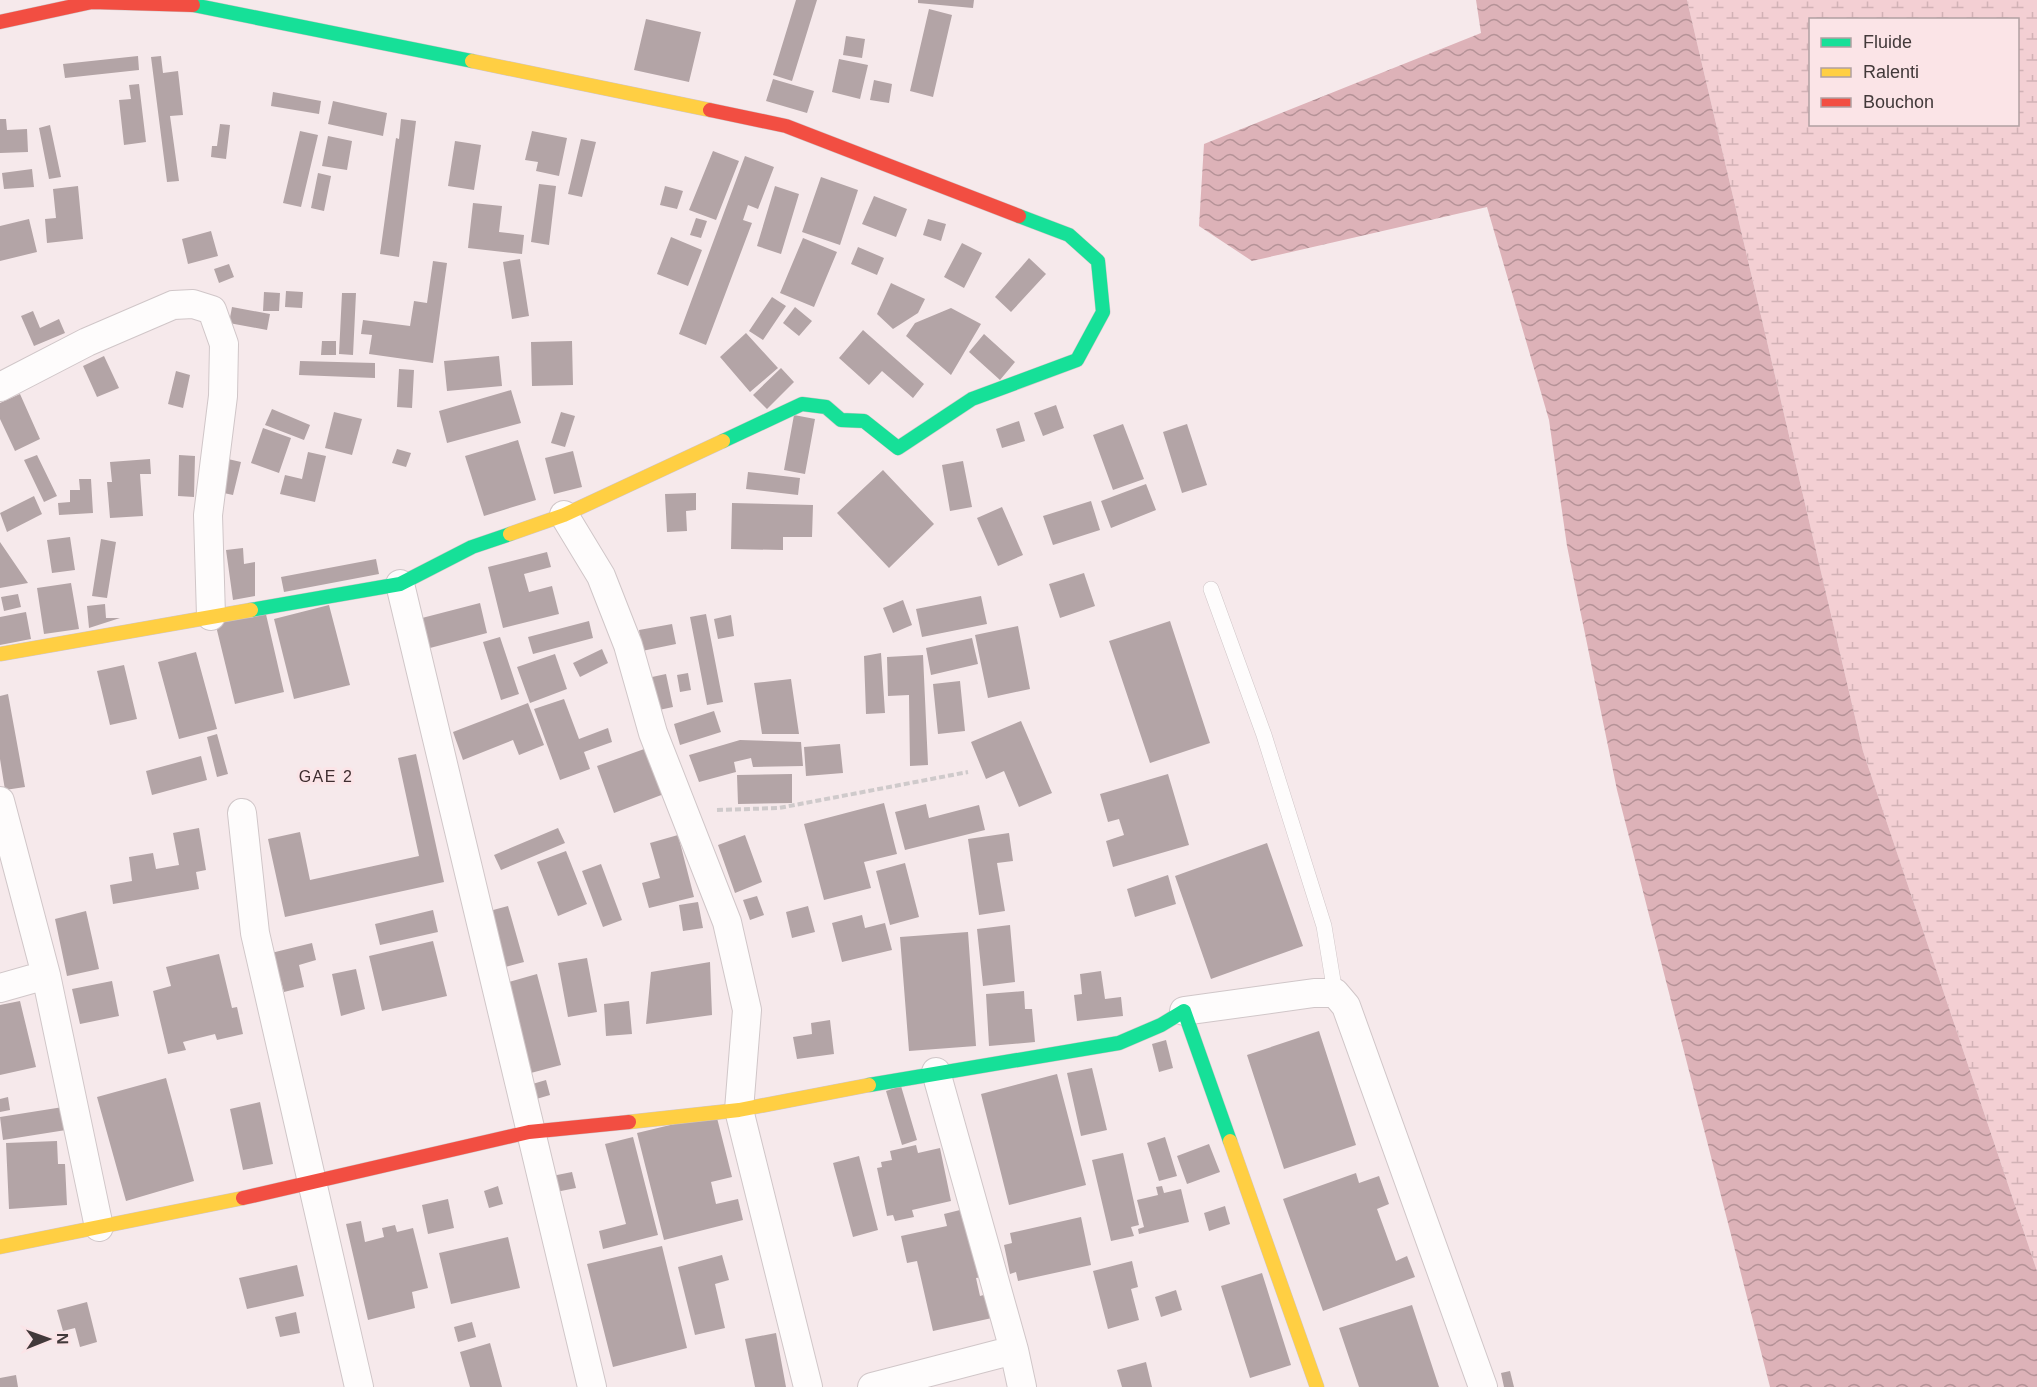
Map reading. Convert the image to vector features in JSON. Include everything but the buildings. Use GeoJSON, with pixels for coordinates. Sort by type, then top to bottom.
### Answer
{"type":"FeatureCollection","features":[{"type":"Feature","properties":{"kind":"street"},"geometry":{"type":"LineString","coordinates":[[0,22],[92,2],[199,5],[786,126],[1068,235],[1098,261],[1103,312],[1077,360],[972,399],[898,448],[864,421],[841,420],[826,407],[802,404],[564,515],[472,546],[400,584],[0,654]]}},
{"type":"Feature","properties":{"kind":"street"},"geometry":{"type":"LineString","coordinates":[[0,387],[87,342],[172,305],[193,304],[212,310],[224,344],[222,396],[208,515],[211,616]]}},
{"type":"Feature","properties":{"kind":"street"},"geometry":{"type":"LineString","coordinates":[[564,515],[601,576],[628,645],[653,733],[727,922],[747,1010],[739,1110],[808,1387]]}},
{"type":"Feature","properties":{"kind":"street"},"geometry":{"type":"LineString","coordinates":[[400,584],[529,1132],[592,1387]]}},
{"type":"Feature","properties":{"kind":"street"},"geometry":{"type":"LineString","coordinates":[[0,801],[46,975],[99,1227]]}},
{"type":"Feature","properties":{"kind":"street"},"geometry":{"type":"LineString","coordinates":[[242,813],[255,933],[359,1387]]}},
{"type":"Feature","properties":{"kind":"street"},"geometry":{"type":"LineString","coordinates":[[0,988],[46,975]]}},
{"type":"Feature","properties":{"kind":"street"},"geometry":{"type":"LineString","coordinates":[[0,1247],[312,1185],[529,1132],[739,1110],[936,1072],[1119,1044],[1161,1025],[1184,1011],[1335,993],[1346,1006],[1483,1387]]}},
{"type":"Feature","properties":{"kind":"street"},"geometry":{"type":"LineString","coordinates":[[1184,1011],[1317,1387]]}},
{"type":"Feature","properties":{"kind":"street"},"geometry":{"type":"LineString","coordinates":[[936,1072],[1014,1350],[1022,1387]]}},
{"type":"Feature","properties":{"kind":"street"},"geometry":{"type":"LineString","coordinates":[[872,1387],[1014,1350]]}},
{"type":"Feature","properties":{"kind":"lane"},"geometry":{"type":"LineString","coordinates":[[1211,589],[1264,735],[1324,926],[1335,993]]}},
{"type":"Feature","properties":{"kind":"path"},"geometry":{"type":"LineString","coordinates":[[683,812],[779,807],[968,772]]}},
{"type":"Feature","properties":{"kind":"green space"},"geometry":{"type":"Polygon","coordinates":[[[1687,0],[2037,0],[2037,1271],[1863,751],[1687,0]]]}},
{"type":"Feature","properties":{"kind":"water"},"geometry":{"type":"Polygon","coordinates":[[[1476,0],[1687,0],[1863,751],[2037,1271],[2037,1387],[1770,1387],[1617,790],[1567,546],[1549,420],[1487,207],[1252,261],[1199,226],[1204,144],[1481,33],[1476,0]]]}},
{"type":"Feature","properties":{"kind":"traffic: fast"},"geometry":{"type":"LineString","coordinates":[[193,5],[472,61]]}},
{"type":"Feature","properties":{"kind":"traffic: fast"},"geometry":{"type":"LineString","coordinates":[[723,441],[802,404],[826,407],[841,420],[864,421],[898,448],[972,399],[1077,360],[1103,312],[1098,261],[1069,235],[1019,216]]}},
{"type":"Feature","properties":{"kind":"traffic: fast"},"geometry":{"type":"LineString","coordinates":[[251,610],[400,584],[472,547],[510,534]]}},
{"type":"Feature","properties":{"kind":"traffic: fast"},"geometry":{"type":"LineString","coordinates":[[869,1085],[1119,1043],[1161,1025],[1184,1011],[1230,1141]]}},
{"type":"Feature","properties":{"kind":"traffic: slow"},"geometry":{"type":"LineString","coordinates":[[472,61],[710,110]]}},
{"type":"Feature","properties":{"kind":"traffic: slow"},"geometry":{"type":"LineString","coordinates":[[510,534],[564,515],[723,441]]}},
{"type":"Feature","properties":{"kind":"traffic: slow"},"geometry":{"type":"LineString","coordinates":[[0,654],[251,610]]}},
{"type":"Feature","properties":{"kind":"traffic: slow"},"geometry":{"type":"LineString","coordinates":[[629,1122],[739,1110],[869,1085]]}},
{"type":"Feature","properties":{"kind":"traffic: slow"},"geometry":{"type":"LineString","coordinates":[[1230,1141],[1317,1387]]}},
{"type":"Feature","properties":{"kind":"traffic: slow"},"geometry":{"type":"LineString","coordinates":[[0,1247],[243,1198]]}},
{"type":"Feature","properties":{"kind":"traffic: jam"},"geometry":{"type":"LineString","coordinates":[[0,22],[92,2],[193,5]]}},
{"type":"Feature","properties":{"kind":"traffic: jam"},"geometry":{"type":"LineString","coordinates":[[710,110],[786,126],[1019,216]]}},
{"type":"Feature","properties":{"kind":"traffic: jam"},"geometry":{"type":"LineString","coordinates":[[243,1198],[529,1132],[629,1122]]}},
{"type":"Feature","properties":{"kind":"district","name":"GAE 2"},"geometry":{"type":"Point","coordinates":[326,776]}}]}
